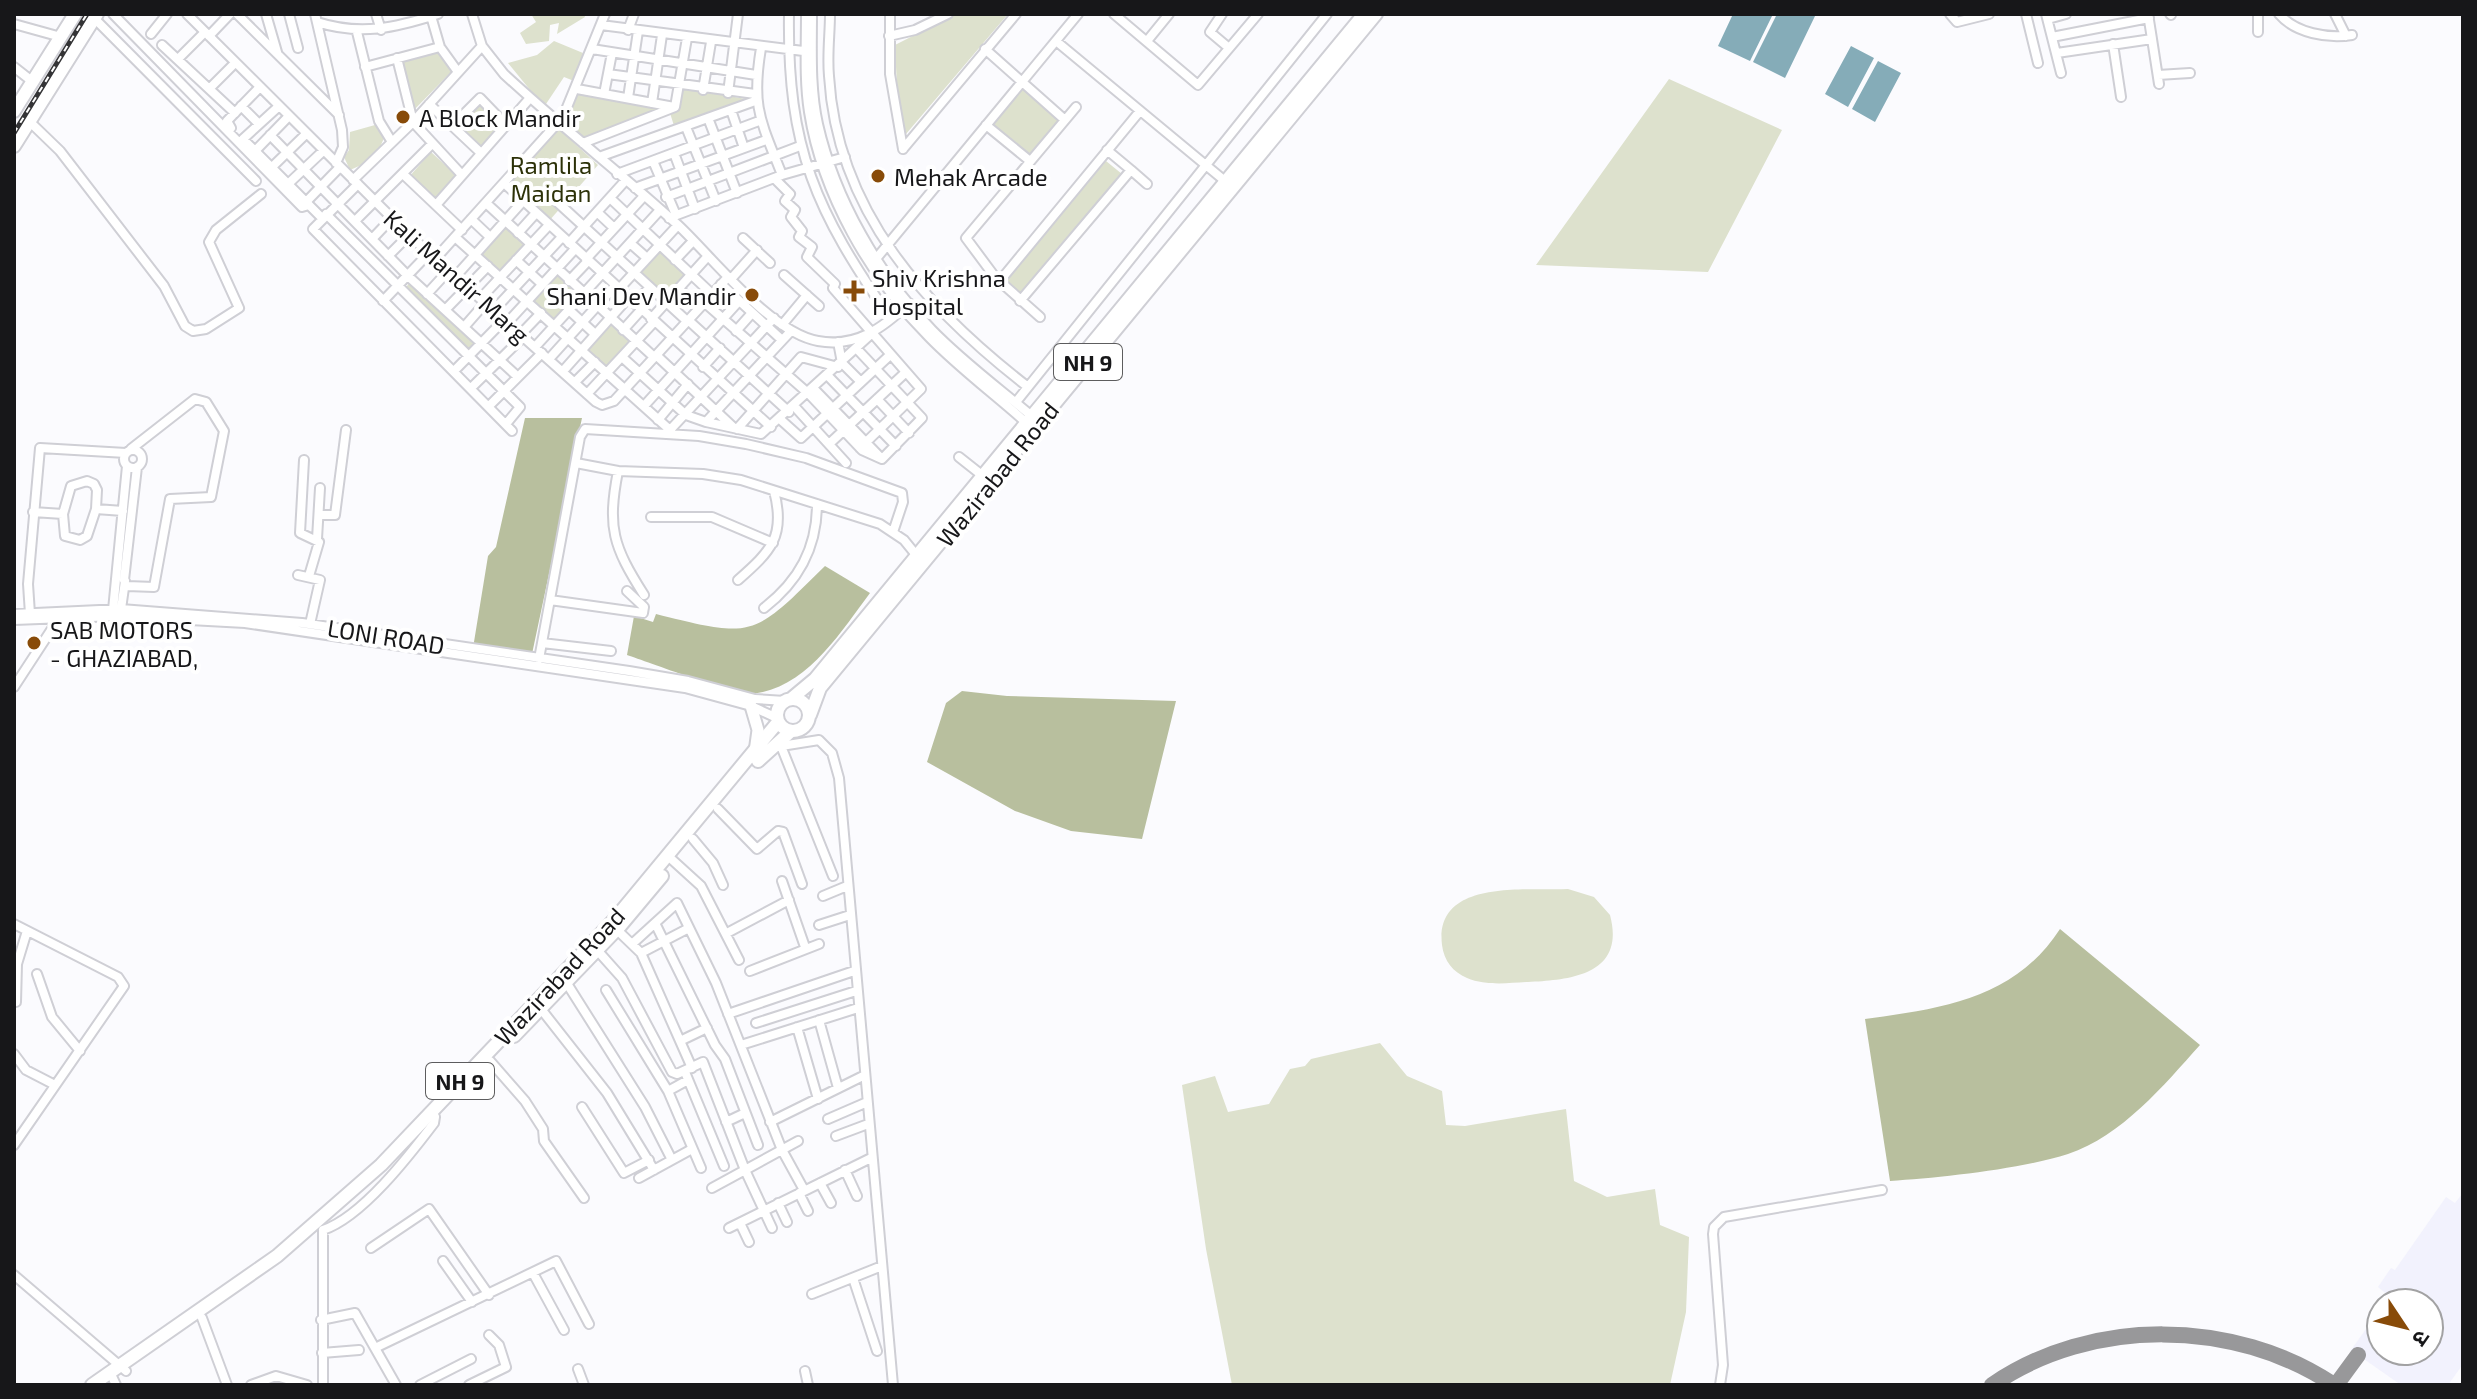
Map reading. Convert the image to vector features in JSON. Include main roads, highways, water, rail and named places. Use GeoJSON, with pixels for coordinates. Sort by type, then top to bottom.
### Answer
{"type":"FeatureCollection","features":[{"type":"Feature","properties":{"kind":"highway"},"geometry":{"type":"LineString","coordinates":[[14,111],[75,14]]}},
{"type":"Feature","properties":{"kind":"highway","name":"Wazirabad Road"},"geometry":{"type":"LineString","coordinates":[[810,715],[820,688],[1225,181],[1364,14]]}},
{"type":"Feature","properties":{"kind":"highway","name":"Wazirabad Road"},"geometry":{"type":"LineString","coordinates":[[788,700],[815,679],[983,476],[1033,422],[1376,14]]}},
{"type":"Feature","properties":{"kind":"highway"},"geometry":{"type":"LineString","coordinates":[[14,146],[95,16]]}},
{"type":"Feature","properties":{"kind":"highway"},"geometry":{"type":"LineString","coordinates":[[788,700],[804,703],[810,715],[805,728],[790,732],[778,720],[788,700]]}},
{"type":"Feature","properties":{"kind":"highway","name":"Wazirabad Road"},"geometry":{"type":"LineString","coordinates":[[115,1376],[320,1227],[613,927],[672,858],[778,720]]}},
{"type":"Feature","properties":{"kind":"highway","name":"Wazirabad Road"},"geometry":{"type":"LineString","coordinates":[[672,858],[790,732]]}},
{"type":"Feature","properties":{"kind":"highway","name":"Wazirabad Road"},"geometry":{"type":"LineString","coordinates":[[92,1385],[115,1376],[202,1318],[320,1227],[385,1172],[597,950],[613,927]]}},
{"type":"Feature","properties":{"kind":"main road"},"geometry":{"type":"LineString","coordinates":[[749,703],[758,730],[755,752]]}},
{"type":"Feature","properties":{"kind":"water"},"geometry":{"type":"Polygon","coordinates":[[[1733,14],[1773,14],[1750,61],[1718,46],[1733,14]]]}},
{"type":"Feature","properties":{"kind":"water"},"geometry":{"type":"Polygon","coordinates":[[[1777,14],[1816,14],[1785,78],[1753,62],[1777,14]]]}},
{"type":"Feature","properties":{"kind":"water"},"geometry":{"type":"Polygon","coordinates":[[[1851,46],[1874,58],[1848,107],[1825,94],[1851,46]]]}},
{"type":"Feature","properties":{"kind":"water"},"geometry":{"type":"Polygon","coordinates":[[[1878,61],[1901,73],[1875,122],[1852,109],[1878,61]]]}},
{"type":"Feature","properties":{"kind":"railway"},"geometry":{"type":"LineString","coordinates":[[14,133],[87,14]]}},
{"type":"Feature","properties":{"kind":"place","name":"A Block Mandir"},"geometry":{"type":"Point","coordinates":[403,117]}},
{"type":"Feature","properties":{"kind":"place","name":"Mehak Arcade"},"geometry":{"type":"Point","coordinates":[878,176]}},
{"type":"Feature","properties":{"kind":"place","name":"Shiv Krishna Hospital"},"geometry":{"type":"Point","coordinates":[854,291]}},
{"type":"Feature","properties":{"kind":"place","name":"Shani Dev Mandir"},"geometry":{"type":"Point","coordinates":[752,295]}},
{"type":"Feature","properties":{"kind":"place","name":"SAB MOTORS - GHAZIABAD,"},"geometry":{"type":"Point","coordinates":[34,643]}},
{"type":"Feature","properties":{"kind":"park label","name":"Ramlila Maidan"},"geometry":{"type":"Point","coordinates":[551,178]}}]}
